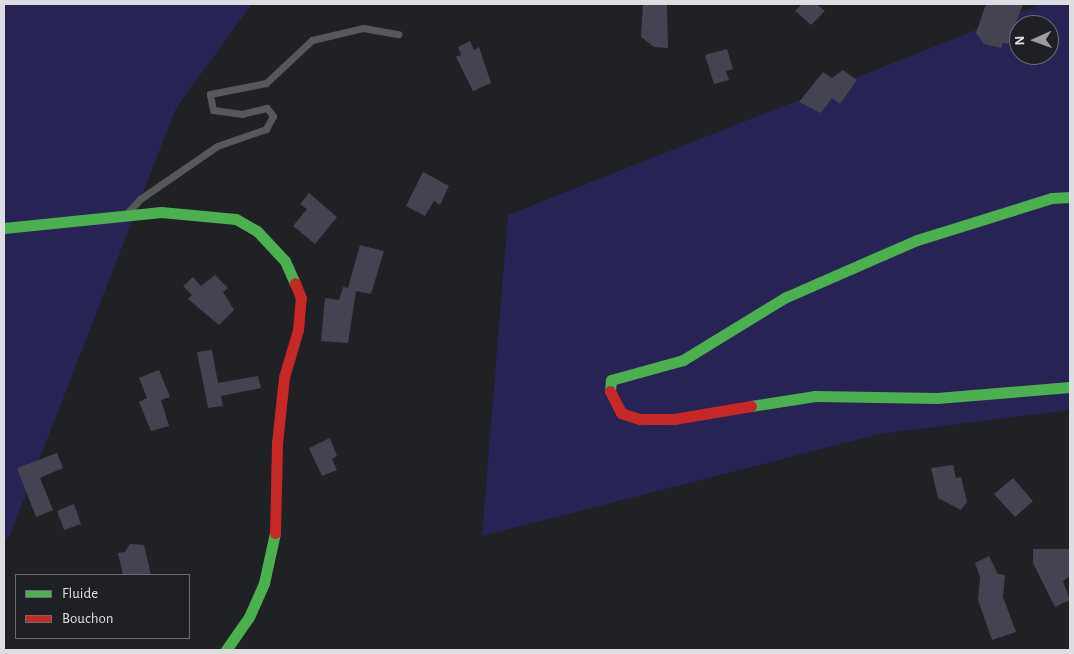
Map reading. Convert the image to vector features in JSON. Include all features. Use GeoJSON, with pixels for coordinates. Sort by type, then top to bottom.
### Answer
{"type":"FeatureCollection","features":[{"type":"Feature","properties":{"kind":"street"},"geometry":{"type":"LineString","coordinates":[[1070,198],[1052,198],[917,240],[784,298],[683,360],[611,380],[609,396],[621,414],[640,419],[674,419],[815,396],[937,398],[1070,387]]}},
{"type":"Feature","properties":{"kind":"street"},"geometry":{"type":"LineString","coordinates":[[4,228],[161,212],[236,219],[257,231],[285,261],[301,298],[298,330],[284,378],[277,443],[278,517],[266,574],[250,618],[226,650]]}},
{"type":"Feature","properties":{"kind":"lane"},"geometry":{"type":"LineString","coordinates":[[125,215],[140,199],[217,146],[266,129],[273,116],[266,108],[242,114],[213,110],[210,94],[266,83],[312,40],[363,28],[398,34]]}},
{"type":"Feature","properties":{"kind":"shaded area"},"geometry":{"type":"Polygon","coordinates":[[[4,4],[252,4],[176,108],[10,535],[4,540],[4,4]]]}},
{"type":"Feature","properties":{"kind":"shaded area"},"geometry":{"type":"Polygon","coordinates":[[[1042,4],[1070,4],[1070,410],[880,434],[482,536],[508,215],[1009,17],[1009,65],[1059,65],[1059,15],[1014,15],[1042,4]]]}},
{"type":"Feature","properties":{"kind":"building"},"geometry":{"type":"Polygon","coordinates":[[[643,4],[667,4],[668,48],[654,47],[641,37],[643,4]]]}},
{"type":"Feature","properties":{"kind":"building"},"geometry":{"type":"Polygon","coordinates":[[[802,4],[816,4],[825,11],[811,25],[795,11],[802,4]]]}},
{"type":"Feature","properties":{"kind":"building"},"geometry":{"type":"Polygon","coordinates":[[[986,4],[1023,4],[1019,15],[1009,15],[1008,44],[1003,43],[1001,48],[984,44],[976,33],[986,4]]]}},
{"type":"Feature","properties":{"kind":"building"},"geometry":{"type":"Polygon","coordinates":[[[470,41],[474,50],[479,47],[491,83],[473,91],[456,57],[461,55],[458,47],[470,41]]]}},
{"type":"Feature","properties":{"kind":"building"},"geometry":{"type":"Polygon","coordinates":[[[727,49],[733,69],[726,71],[729,80],[714,84],[705,55],[727,49]]]}},
{"type":"Feature","properties":{"kind":"building"},"geometry":{"type":"Polygon","coordinates":[[[843,70],[857,80],[840,104],[832,98],[821,113],[799,102],[823,72],[832,78],[843,70]]]}},
{"type":"Feature","properties":{"kind":"building"},"geometry":{"type":"Polygon","coordinates":[[[423,172],[449,186],[440,205],[434,201],[425,216],[406,206],[423,172]]]}},
{"type":"Feature","properties":{"kind":"building"},"geometry":{"type":"Polygon","coordinates":[[[309,193],[337,217],[315,244],[293,226],[307,209],[300,204],[309,193]]]}},
{"type":"Feature","properties":{"kind":"building"},"geometry":{"type":"Polygon","coordinates":[[[360,245],[384,251],[371,294],[356,291],[348,343],[321,341],[325,298],[339,300],[343,287],[348,288],[360,245]]]}},
{"type":"Feature","properties":{"kind":"building"},"geometry":{"type":"Polygon","coordinates":[[[215,275],[228,288],[223,292],[234,310],[219,325],[188,299],[192,295],[183,286],[193,277],[201,286],[215,275]]]}},
{"type":"Feature","properties":{"kind":"building"},"geometry":{"type":"Polygon","coordinates":[[[212,350],[218,383],[258,376],[261,388],[221,396],[223,406],[208,408],[197,352],[212,350]]]}},
{"type":"Feature","properties":{"kind":"building"},"geometry":{"type":"Polygon","coordinates":[[[159,370],[170,397],[161,400],[169,426],[151,431],[139,402],[147,398],[139,378],[159,370]]]}},
{"type":"Feature","properties":{"kind":"building"},"geometry":{"type":"Polygon","coordinates":[[[330,438],[337,456],[332,459],[337,470],[322,476],[309,448],[330,438]]]}},
{"type":"Feature","properties":{"kind":"building"},"geometry":{"type":"Polygon","coordinates":[[[57,453],[63,468],[40,478],[53,510],[36,517],[17,468],[57,453]]]}},
{"type":"Feature","properties":{"kind":"building"},"geometry":{"type":"Polygon","coordinates":[[[953,465],[956,478],[961,477],[967,502],[961,510],[938,498],[931,468],[953,465]]]}},
{"type":"Feature","properties":{"kind":"building"},"geometry":{"type":"Polygon","coordinates":[[[1013,478],[1033,501],[1015,517],[994,494],[1013,478]]]}},
{"type":"Feature","properties":{"kind":"building"},"geometry":{"type":"Polygon","coordinates":[[[74,504],[81,524],[64,530],[57,511],[74,504]]]}},
{"type":"Feature","properties":{"kind":"building"},"geometry":{"type":"Polygon","coordinates":[[[130,544],[144,545],[151,574],[123,574],[118,553],[125,552],[130,544]]]}},
{"type":"Feature","properties":{"kind":"building"},"geometry":{"type":"Polygon","coordinates":[[[1033,549],[1070,549],[1070,576],[1063,581],[1070,600],[1055,607],[1033,563],[1033,549]]]}},
{"type":"Feature","properties":{"kind":"building"},"geometry":{"type":"Polygon","coordinates":[[[989,556],[998,574],[1005,575],[1003,597],[1016,632],[992,640],[978,600],[980,577],[975,563],[989,556]]]}},
{"type":"Feature","properties":{"kind":"traffic: fast"},"geometry":{"type":"LineString","coordinates":[[610,391],[611,380],[683,360],[784,298],[917,240],[1052,198],[1070,197]]}},
{"type":"Feature","properties":{"kind":"traffic: fast"},"geometry":{"type":"LineString","coordinates":[[4,228],[161,212],[236,219],[257,231],[285,261],[295,283]]}},
{"type":"Feature","properties":{"kind":"traffic: fast"},"geometry":{"type":"LineString","coordinates":[[751,406],[815,396],[937,398],[1070,387]]}},
{"type":"Feature","properties":{"kind":"traffic: fast"},"geometry":{"type":"LineString","coordinates":[[226,650],[249,617],[264,583],[275,533]]}},
{"type":"Feature","properties":{"kind":"traffic: jam"},"geometry":{"type":"LineString","coordinates":[[275,533],[277,443],[284,377],[298,330],[301,298],[295,283]]}},
{"type":"Feature","properties":{"kind":"traffic: jam"},"geometry":{"type":"LineString","coordinates":[[610,391],[621,413],[640,419],[674,419],[751,406]]}}]}
